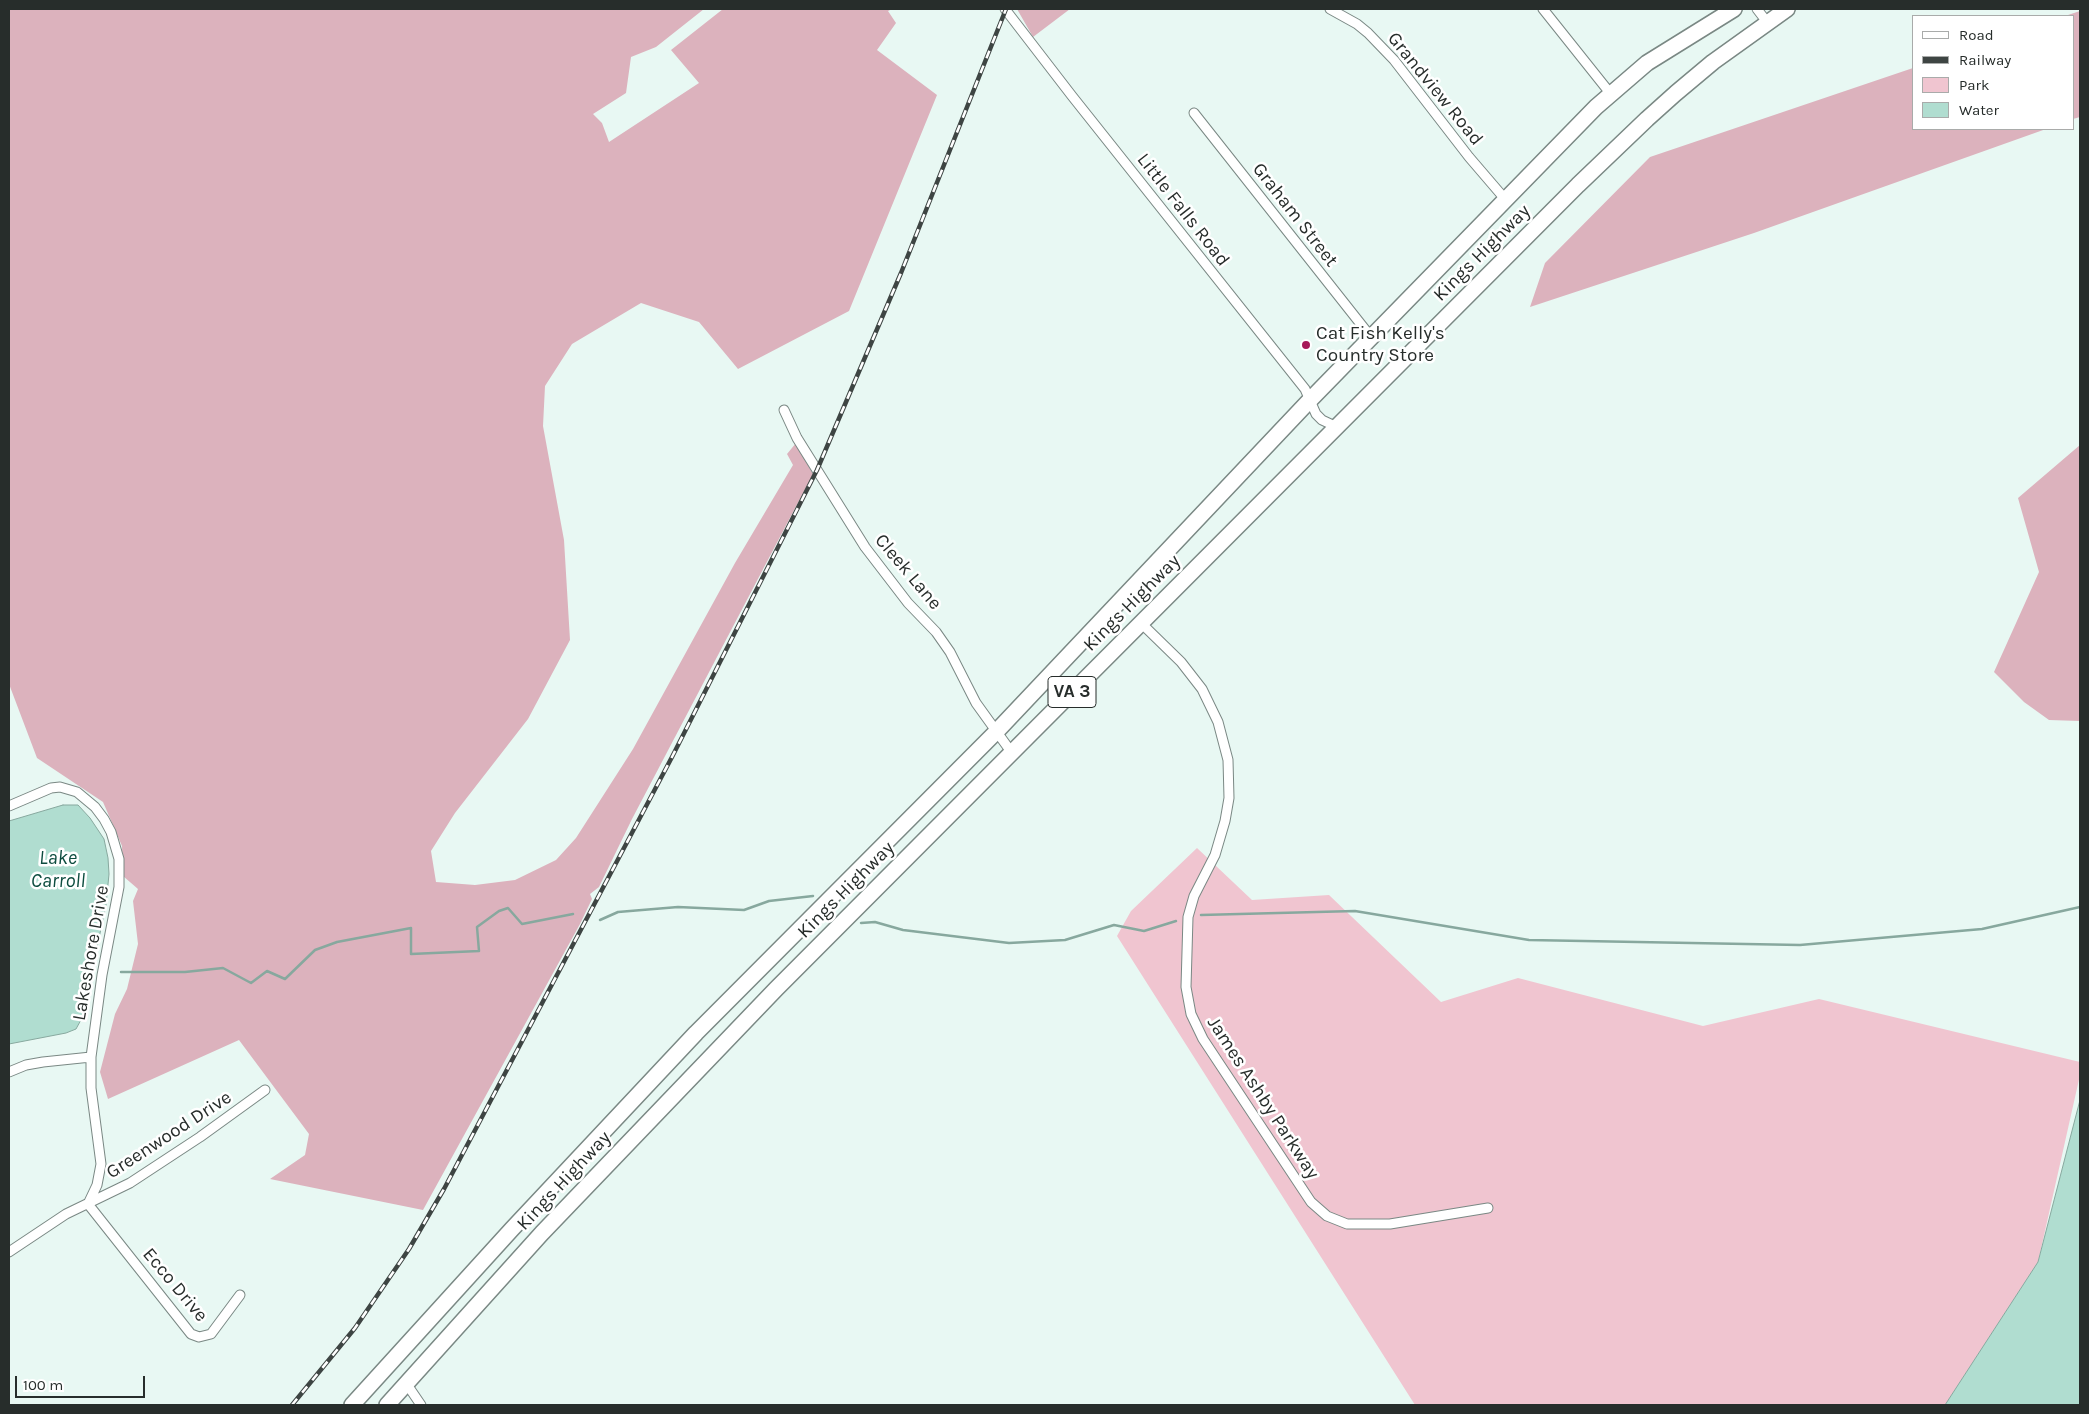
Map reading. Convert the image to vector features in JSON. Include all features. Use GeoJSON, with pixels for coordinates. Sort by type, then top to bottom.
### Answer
{"type":"FeatureCollection","features":[{"type":"Feature","properties":{"kind":"highway","name":"Kings Highway"},"geometry":{"type":"LineString","coordinates":[[352,1405],[589,1146],[696,1033],[996,732],[1371,337],[1610,93],[1647,62],[1734,9]]}},
{"type":"Feature","properties":{"kind":"highway","name":"Kings Highway"},"geometry":{"type":"LineString","coordinates":[[387,1405],[606,1164],[776,989],[1337,427],[1647,119],[1713,62],[1787,9]]}},
{"type":"Feature","properties":{"kind":"highway"},"geometry":{"type":"LineString","coordinates":[[589,1146],[606,1164]]}},
{"type":"Feature","properties":{"kind":"street","name":"Little Falls Road"},"geometry":{"type":"LineString","coordinates":[[1005,9],[1078,104],[1305,389],[1311,407],[1322,420],[1337,427]]}},
{"type":"Feature","properties":{"kind":"street","name":"Grandview Road"},"geometry":{"type":"LineString","coordinates":[[1330,9],[1358,24],[1381,46],[1478,168],[1506,199]]}},
{"type":"Feature","properties":{"kind":"street"},"geometry":{"type":"LineString","coordinates":[[1543,9],[1610,93]]}},
{"type":"Feature","properties":{"kind":"street"},"geometry":{"type":"LineString","coordinates":[[1757,9],[1767,22]]}},
{"type":"Feature","properties":{"kind":"street","name":"Graham Street"},"geometry":{"type":"LineString","coordinates":[[1194,113],[1371,337]]}},
{"type":"Feature","properties":{"kind":"street","name":"Cleek Lane"},"geometry":{"type":"LineString","coordinates":[[784,410],[797,438],[860,539],[891,582],[936,632],[950,652],[976,703],[1012,753]]}},
{"type":"Feature","properties":{"kind":"street","name":"James Ashby Parkway"},"geometry":{"type":"LineString","coordinates":[[1141,623],[1181,662],[1202,689],[1218,722],[1228,760],[1229,798],[1226,821],[1215,855],[1194,896],[1188,917],[1186,987],[1191,1014],[1203,1039],[1311,1202],[1327,1216],[1347,1224],[1390,1224],[1488,1208]]}},
{"type":"Feature","properties":{"kind":"street","name":"Lakeshore Drive"},"geometry":{"type":"LineString","coordinates":[[9,806],[44,790],[60,787],[69,788],[84,797],[95,807],[108,826],[116,845],[120,873],[119,887],[102,976],[91,1057],[91,1088],[101,1164],[97,1185],[88,1204]]}},
{"type":"Feature","properties":{"kind":"street"},"geometry":{"type":"LineString","coordinates":[[9,1072],[26,1065],[91,1057]]}},
{"type":"Feature","properties":{"kind":"street","name":"Greenwood Drive"},"geometry":{"type":"LineString","coordinates":[[9,1252],[49,1224],[130,1183],[200,1137],[266,1090]]}},
{"type":"Feature","properties":{"kind":"street","name":"Ecco Drive"},"geometry":{"type":"LineString","coordinates":[[88,1204],[191,1334],[199,1337],[211,1334],[240,1294]]}},
{"type":"Feature","properties":{"kind":"street"},"geometry":{"type":"LineString","coordinates":[[406,1384],[421,1405]]}},
{"type":"Feature","properties":{"kind":"green space"},"geometry":{"type":"Polygon","coordinates":[[[1197,848],[1252,900],[1329,895],[1441,1002],[1518,978],[1703,1026],[1819,999],[2080,1062],[2080,1075],[2038,1262],[1945,1405],[1415,1405],[1117,936],[1131,911],[1197,848]]]}},
{"type":"Feature","properties":{"kind":"shaded area"},"geometry":{"type":"Polygon","coordinates":[[[9,9],[704,9],[656,47],[631,57],[626,93],[593,114],[602,123],[609,142],[699,83],[671,50],[723,9],[892,9],[888,11],[896,23],[877,50],[937,95],[849,311],[738,369],[699,322],[641,303],[572,344],[545,386],[543,426],[564,540],[570,640],[528,719],[455,813],[431,851],[436,882],[475,885],[515,880],[556,860],[576,838],[633,749],[735,563],[793,465],[787,454],[796,443],[813,474],[632,819],[599,887],[590,894],[592,899],[580,924],[423,1210],[270,1179],[305,1155],[309,1134],[239,1040],[108,1099],[100,1072],[115,1014],[127,989],[138,944],[133,901],[138,889],[123,876],[122,846],[103,802],[37,758],[9,684],[9,9]]]}},
{"type":"Feature","properties":{"kind":"shaded area"},"geometry":{"type":"Polygon","coordinates":[[[1017,9],[1070,9],[1033,37],[1017,9]]]}},
{"type":"Feature","properties":{"kind":"shaded area"},"geometry":{"type":"Polygon","coordinates":[[[2080,11],[2080,117],[2074,119],[2074,15],[2068,15],[2080,11]]]}},
{"type":"Feature","properties":{"kind":"shaded area"},"geometry":{"type":"Polygon","coordinates":[[[1912,68],[1912,130],[2043,130],[1754,233],[1530,307],[1545,263],[1650,157],[1912,68]]]}},
{"type":"Feature","properties":{"kind":"shaded area"},"geometry":{"type":"Polygon","coordinates":[[[2080,445],[2080,721],[2049,720],[2024,702],[1994,672],[2039,572],[2018,498],[2080,445]]]}},
{"type":"Feature","properties":{"kind":"water","name":"Lake Carroll"},"geometry":{"type":"Polygon","coordinates":[[[63,805],[78,805],[90,818],[104,839],[108,858],[109,874],[106,905],[82,1018],[76,1029],[66,1033],[9,1044],[9,821],[63,805]]]}},
{"type":"Feature","properties":{"kind":"water"},"geometry":{"type":"Polygon","coordinates":[[[2080,1100],[2080,1405],[1945,1405],[2038,1262],[2080,1100]]]}},
{"type":"Feature","properties":{"kind":"waterway"},"geometry":{"type":"LineString","coordinates":[[600,920],[618,912],[678,907],[744,910],[769,901],[813,896]]}},
{"type":"Feature","properties":{"kind":"waterway"},"geometry":{"type":"LineString","coordinates":[[1201,915],[1355,911],[1529,940],[1800,945],[1982,929],[2080,907]]}},
{"type":"Feature","properties":{"kind":"waterway"},"geometry":{"type":"LineString","coordinates":[[121,972],[185,972],[223,968],[251,983],[267,971],[285,979],[315,950],[337,942],[411,928],[411,954],[479,951],[477,927],[499,911],[508,908],[522,924],[573,914]]}},
{"type":"Feature","properties":{"kind":"waterway"},"geometry":{"type":"LineString","coordinates":[[861,923],[875,922],[903,930],[1009,943],[1065,940],[1114,925],[1144,931],[1176,921]]}},
{"type":"Feature","properties":{"kind":"railway"},"geometry":{"type":"LineString","coordinates":[[292,1405],[355,1328],[409,1249],[444,1189],[672,757],[817,470],[901,273],[1006,9]]}},
{"type":"Feature","properties":{"kind":"place","name":"Cat Fish Kelly's Country Store"},"geometry":{"type":"Point","coordinates":[1306,345]}}]}
